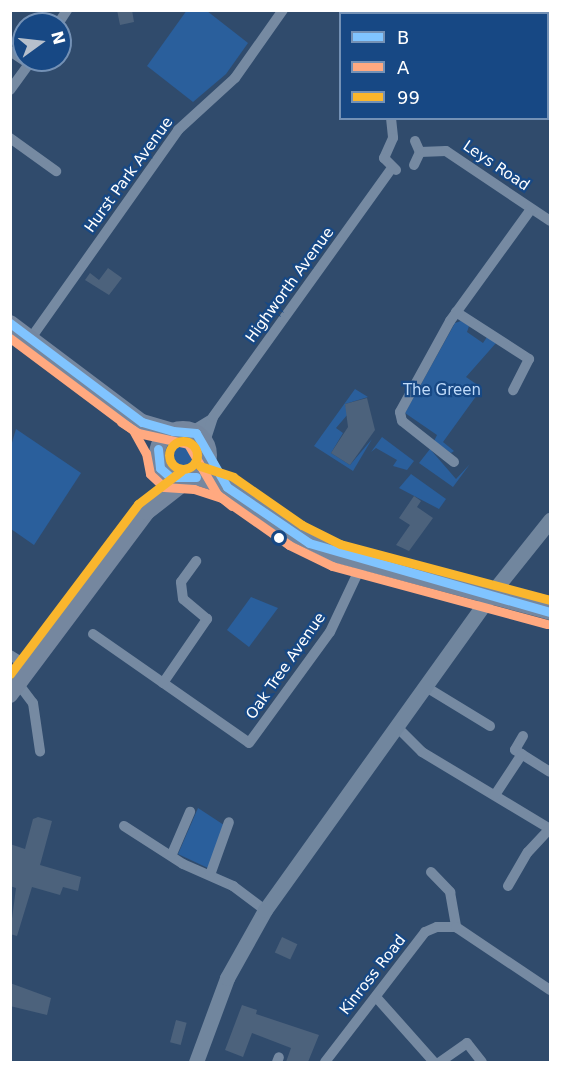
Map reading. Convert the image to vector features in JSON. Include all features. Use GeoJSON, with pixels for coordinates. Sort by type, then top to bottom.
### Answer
{"type":"FeatureCollection","features":[{"type":"Feature","properties":{"kind":"main road"},"geometry":{"type":"LineString","coordinates":[[10,323],[142,422],[202,443],[227,487]]}},
{"type":"Feature","properties":{"kind":"main road"},"geometry":{"type":"LineString","coordinates":[[142,422],[158,449],[160,468],[147,512]]}},
{"type":"Feature","properties":{"kind":"main road"},"geometry":{"type":"LineString","coordinates":[[158,449],[173,431]]}},
{"type":"Feature","properties":{"kind":"main road"},"geometry":{"type":"LineString","coordinates":[[15,691],[147,512],[192,479],[202,443]]}},
{"type":"Feature","properties":{"kind":"main road"},"geometry":{"type":"LineString","coordinates":[[160,468],[170,477],[192,479],[227,487],[309,543],[363,562],[491,594],[550,612]]}},
{"type":"Feature","properties":{"kind":"street","name":"Hurst Park Avenue"},"geometry":{"type":"LineString","coordinates":[[31,338],[178,130],[235,78],[283,10]]}},
{"type":"Feature","properties":{"kind":"street"},"geometry":{"type":"LineString","coordinates":[[10,90],[23,72]]}},
{"type":"Feature","properties":{"kind":"street","name":"Highworth Avenue"},"geometry":{"type":"LineString","coordinates":[[202,443],[212,419],[394,169],[384,158],[393,138],[391,120]]}},
{"type":"Feature","properties":{"kind":"street"},"geometry":{"type":"LineString","coordinates":[[10,138],[56,171]]}},
{"type":"Feature","properties":{"kind":"street"},"geometry":{"type":"LineString","coordinates":[[414,165],[420,152],[415,141]]}},
{"type":"Feature","properties":{"kind":"street","name":"Leys Road"},"geometry":{"type":"LineString","coordinates":[[420,152],[447,151],[550,221]]}},
{"type":"Feature","properties":{"kind":"street"},"geometry":{"type":"LineString","coordinates":[[454,462],[400,414],[456,312],[531,209]]}},
{"type":"Feature","properties":{"kind":"street"},"geometry":{"type":"LineString","coordinates":[[456,312],[529,359],[513,390]]}},
{"type":"Feature","properties":{"kind":"street","name":"Highworth Avenue"},"geometry":{"type":"LineString","coordinates":[[202,443],[212,419]]}},
{"type":"Feature","properties":{"kind":"street"},"geometry":{"type":"LineString","coordinates":[[201,1061],[227,978],[265,910],[398,728],[491,594],[550,520]]}},
{"type":"Feature","properties":{"kind":"street"},"geometry":{"type":"LineString","coordinates":[[164,683],[207,619],[183,599],[181,582],[196,561]]}},
{"type":"Feature","properties":{"kind":"street","name":"Oak Tree Avenue"},"geometry":{"type":"LineString","coordinates":[[93,634],[239,736],[253,740],[336,623],[363,562]]}},
{"type":"Feature","properties":{"kind":"street"},"geometry":{"type":"LineString","coordinates":[[426,687],[490,726]]}},
{"type":"Feature","properties":{"kind":"street"},"geometry":{"type":"LineString","coordinates":[[15,691],[33,703],[40,751]]}},
{"type":"Feature","properties":{"kind":"street"},"geometry":{"type":"LineString","coordinates":[[398,728],[422,752],[550,829],[528,852],[508,886]]}},
{"type":"Feature","properties":{"kind":"street"},"geometry":{"type":"LineString","coordinates":[[523,736],[515,750],[550,772]]}},
{"type":"Feature","properties":{"kind":"street"},"geometry":{"type":"LineString","coordinates":[[495,795],[522,754]]}},
{"type":"Feature","properties":{"kind":"street"},"geometry":{"type":"LineString","coordinates":[[172,854],[190,812]]}},
{"type":"Feature","properties":{"kind":"street"},"geometry":{"type":"LineString","coordinates":[[210,875],[229,822]]}},
{"type":"Feature","properties":{"kind":"street"},"geometry":{"type":"LineString","coordinates":[[124,826],[172,854],[183,864],[210,875],[265,910]]}},
{"type":"Feature","properties":{"kind":"street"},"geometry":{"type":"LineString","coordinates":[[431,872],[450,892],[456,927],[550,990]]}},
{"type":"Feature","properties":{"kind":"street","name":"Kinross Road"},"geometry":{"type":"LineString","coordinates":[[325,1062],[425,932],[456,927]]}},
{"type":"Feature","properties":{"kind":"street"},"geometry":{"type":"LineString","coordinates":[[375,997],[434,1062]]}},
{"type":"Feature","properties":{"kind":"street"},"geometry":{"type":"LineString","coordinates":[[440,1062],[467,1043],[482,1062]]}},
{"type":"Feature","properties":{"kind":"green space"},"geometry":{"type":"Polygon","coordinates":[[[187,10],[207,11],[248,43],[226,74],[193,102],[147,66],[187,10]]]}},
{"type":"Feature","properties":{"kind":"green space","name":"The Green"},"geometry":{"type":"Polygon","coordinates":[[[461,321],[469,326],[467,332],[483,343],[487,337],[496,343],[466,377],[482,388],[443,442],[454,451],[451,453],[434,441],[437,435],[405,413],[455,323],[461,321]]]}},
{"type":"Feature","properties":{"kind":"green space"},"geometry":{"type":"Polygon","coordinates":[[[355,389],[368,397],[345,404],[348,414],[336,428],[343,433],[331,453],[350,465],[372,439],[353,471],[314,446],[355,389]]]}},
{"type":"Feature","properties":{"kind":"green space"},"geometry":{"type":"Polygon","coordinates":[[[16,429],[81,473],[34,545],[11,529],[11,446],[16,429]]]}},
{"type":"Feature","properties":{"kind":"green space"},"geometry":{"type":"Polygon","coordinates":[[[183,436],[197,441],[202,455],[197,469],[183,474],[169,469],[164,455],[169,441],[183,436]]]}},
{"type":"Feature","properties":{"kind":"green space"},"geometry":{"type":"Polygon","coordinates":[[[382,437],[414,461],[407,470],[393,466],[397,460],[376,448],[371,452],[382,437]]]}},
{"type":"Feature","properties":{"kind":"green space"},"geometry":{"type":"Polygon","coordinates":[[[430,449],[456,479],[470,464],[453,487],[419,463],[430,449]]]}},
{"type":"Feature","properties":{"kind":"green space"},"geometry":{"type":"Polygon","coordinates":[[[411,474],[446,499],[439,509],[399,488],[411,474]]]}},
{"type":"Feature","properties":{"kind":"green space"},"geometry":{"type":"Polygon","coordinates":[[[251,597],[278,608],[249,647],[227,630],[251,597]]]}},
{"type":"Feature","properties":{"kind":"green space"},"geometry":{"type":"Polygon","coordinates":[[[198,808],[227,827],[210,869],[178,854],[198,808]]]}},
{"type":"Feature","properties":{"kind":"building"},"geometry":{"type":"Polygon","coordinates":[[[117,10],[132,10],[134,22],[120,25],[117,10]]]}},
{"type":"Feature","properties":{"kind":"building"},"geometry":{"type":"Polygon","coordinates":[[[108,268],[122,278],[109,295],[85,280],[90,273],[99,280],[108,268]]]}},
{"type":"Feature","properties":{"kind":"building"},"geometry":{"type":"Polygon","coordinates":[[[367,398],[375,430],[350,465],[331,453],[348,427],[345,404],[367,398]]]}},
{"type":"Feature","properties":{"kind":"building"},"geometry":{"type":"Polygon","coordinates":[[[414,496],[421,501],[417,507],[433,518],[409,551],[396,545],[410,525],[399,518],[414,496]]]}},
{"type":"Feature","properties":{"kind":"building"},"geometry":{"type":"Polygon","coordinates":[[[38,817],[52,821],[40,865],[81,877],[78,891],[63,887],[60,895],[32,887],[17,936],[10,934],[16,888],[10,886],[10,844],[25,849],[33,819],[38,817]]]}},
{"type":"Feature","properties":{"kind":"building"},"geometry":{"type":"Polygon","coordinates":[[[282,937],[297,944],[290,960],[275,952],[282,937]]]}},
{"type":"Feature","properties":{"kind":"building"},"geometry":{"type":"Polygon","coordinates":[[[10,983],[51,998],[47,1015],[10,1006],[10,983]]]}},
{"type":"Feature","properties":{"kind":"building"},"geometry":{"type":"Polygon","coordinates":[[[242,1005],[257,1010],[256,1014],[319,1035],[308,1062],[286,1062],[291,1048],[252,1033],[243,1057],[225,1050],[242,1005]]]}},
{"type":"Feature","properties":{"kind":"building"},"geometry":{"type":"Polygon","coordinates":[[[176,1020],[187,1023],[181,1045],[170,1042],[176,1020]]]}},
{"type":"Feature","properties":{"kind":"transit line","name":"B"},"geometry":{"type":"LineString","coordinates":[[10,323],[142,422],[173,431]]}},
{"type":"Feature","properties":{"kind":"transit line","name":"A"},"geometry":{"type":"LineString","coordinates":[[10,338],[133,430],[146,453],[150,474],[164,487],[194,489],[222,498],[289,545],[332,566],[547,624]]}},
{"type":"Feature","properties":{"kind":"transit line","name":"A"},"geometry":{"type":"LineString","coordinates":[[121,422],[138,433],[188,444],[217,494],[232,506]]}},
{"type":"Feature","properties":{"kind":"transit line","name":"B"},"geometry":{"type":"LineString","coordinates":[[173,431],[196,433],[227,487],[309,543],[550,612]]}},
{"type":"Feature","properties":{"kind":"transit line","name":"99"},"geometry":{"type":"LineString","coordinates":[[183,441],[193,445],[197,455],[193,465],[183,469],[173,465],[169,455],[173,445],[183,441]]}},
{"type":"Feature","properties":{"kind":"transit line","name":"B"},"geometry":{"type":"LineString","coordinates":[[158,449],[160,468],[170,477],[196,477]]}},
{"type":"Feature","properties":{"kind":"transit line","name":"99"},"geometry":{"type":"LineString","coordinates":[[200,466],[233,477],[302,525],[340,544],[550,600]]}},
{"type":"Feature","properties":{"kind":"transit line","name":"99"},"geometry":{"type":"LineString","coordinates":[[10,674],[138,504],[181,471]]}}]}
